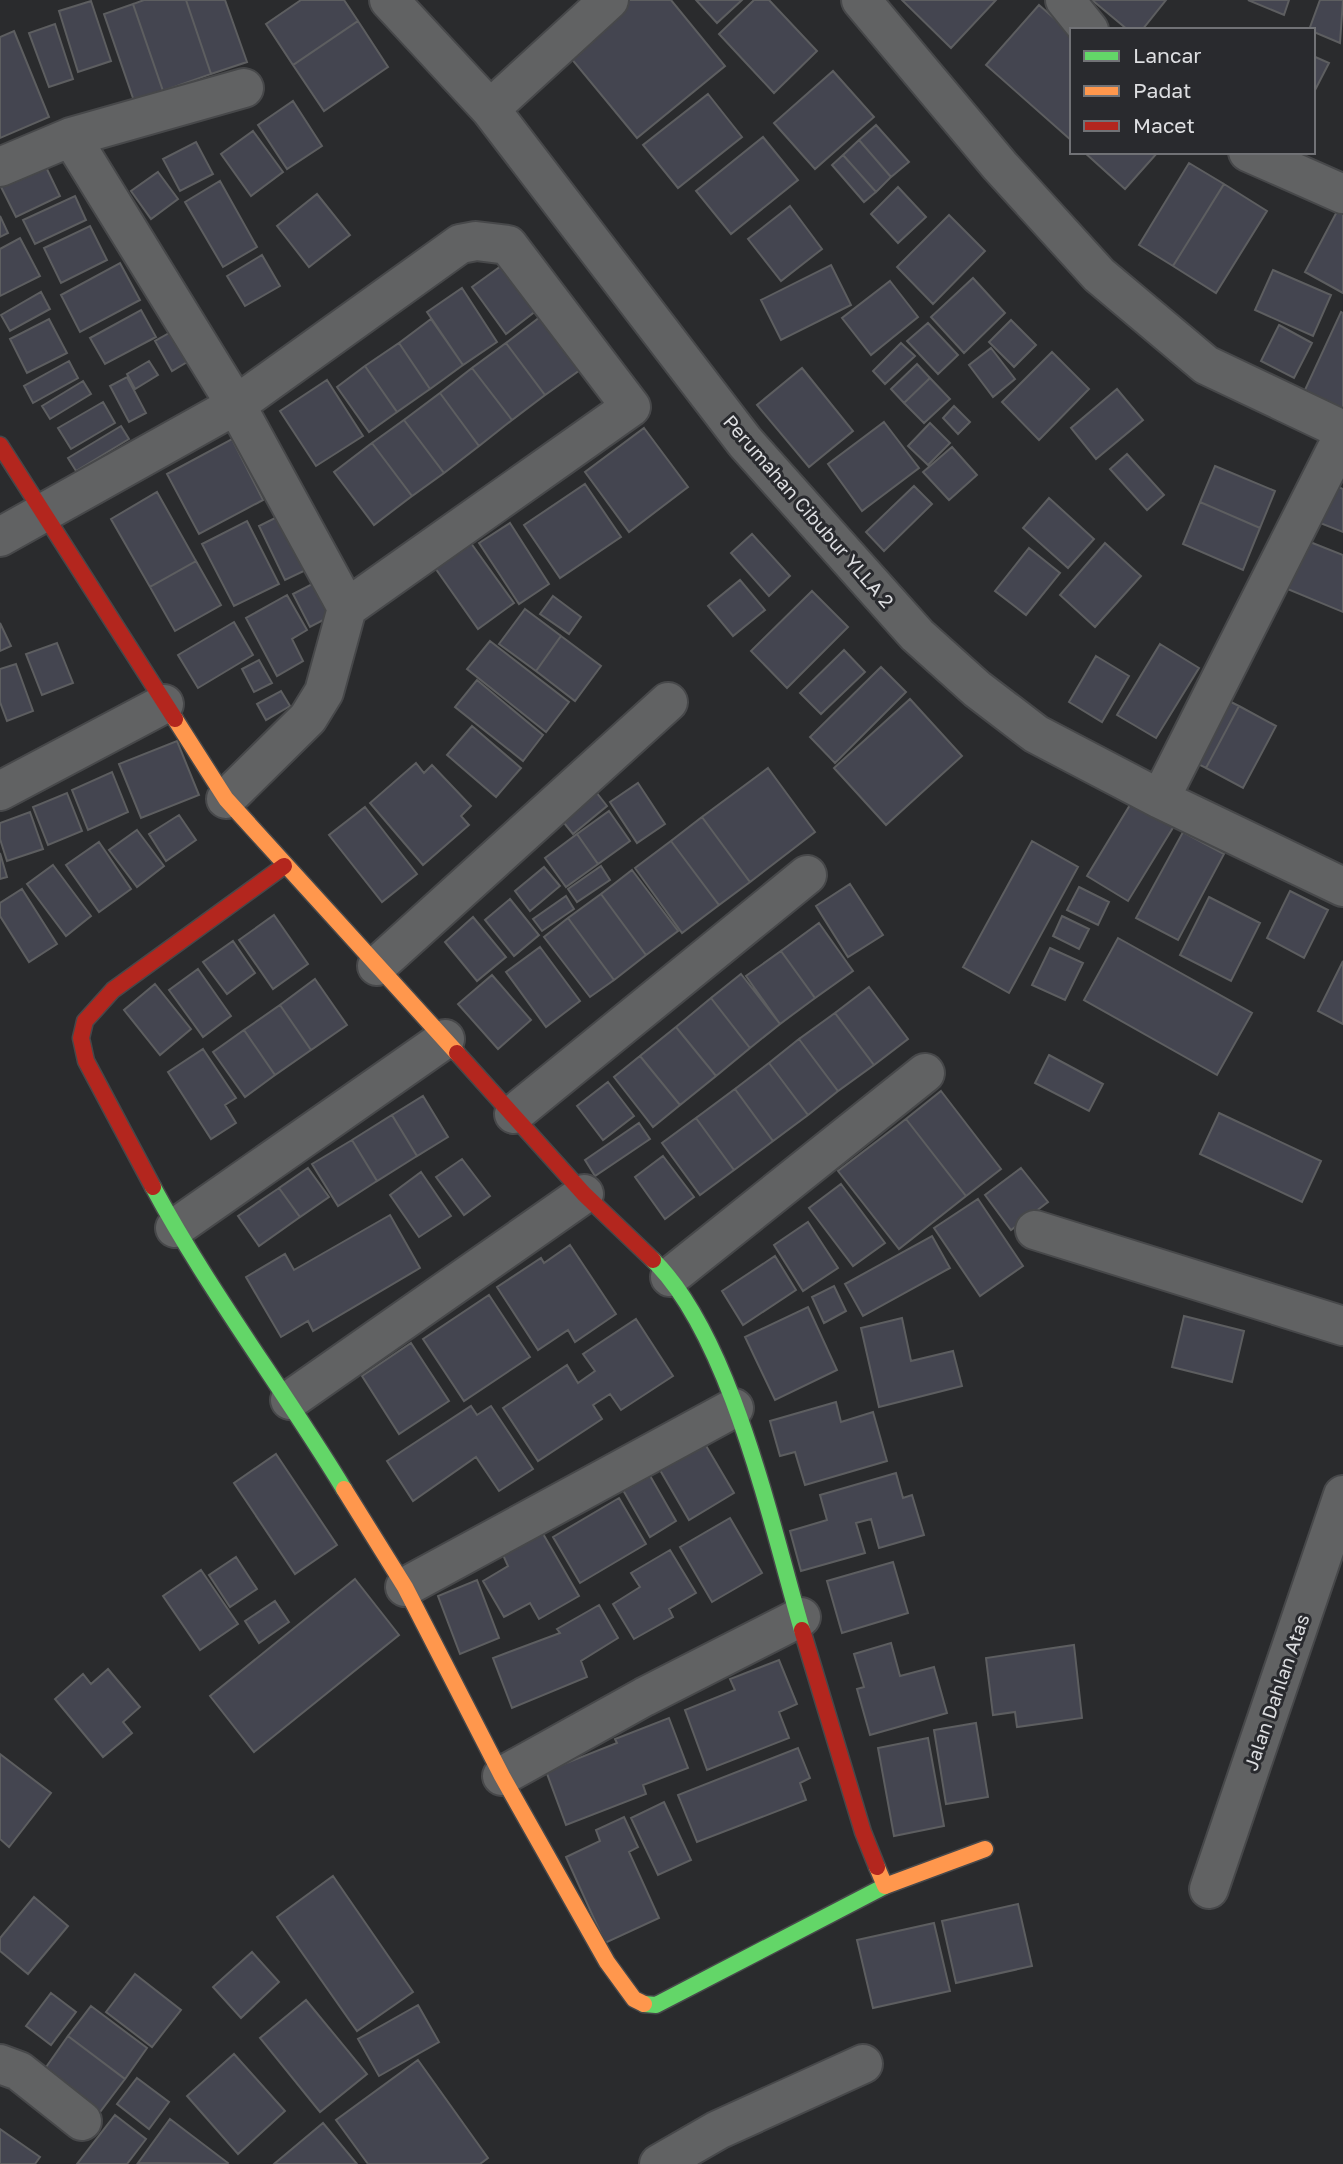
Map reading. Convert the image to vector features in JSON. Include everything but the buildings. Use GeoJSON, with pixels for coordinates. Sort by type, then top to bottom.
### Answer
{"type":"FeatureCollection","features":[{"type":"Feature","properties":{"kind":"street","name":"Perumahan Cibubur YLLA 2"},"geometry":{"type":"LineString","coordinates":[[389,0],[490,109],[745,442],[917,635],[976,689],[1036,734],[1160,799],[1343,887]]}},
{"type":"Feature","properties":{"kind":"street"},"geometry":{"type":"LineString","coordinates":[[490,109],[609,0]]}},
{"type":"Feature","properties":{"kind":"street"},"geometry":{"type":"LineString","coordinates":[[861,0],[1000,166],[1099,275],[1206,365],[1343,430]]}},
{"type":"Feature","properties":{"kind":"street"},"geometry":{"type":"LineString","coordinates":[[1065,0],[1087,28]]}},
{"type":"Feature","properties":{"kind":"street"},"geometry":{"type":"LineString","coordinates":[[0,167],[71,137],[244,88]]}},
{"type":"Feature","properties":{"kind":"street"},"geometry":{"type":"LineString","coordinates":[[71,137],[236,405],[347,608]]}},
{"type":"Feature","properties":{"kind":"street"},"geometry":{"type":"LineString","coordinates":[[1253,154],[1343,194]]}},
{"type":"Feature","properties":{"kind":"street"},"geometry":{"type":"LineString","coordinates":[[0,537],[236,405],[460,244],[476,241],[508,245],[631,407],[347,608],[324,692],[308,718],[226,799]]}},
{"type":"Feature","properties":{"kind":"street"},"geometry":{"type":"LineString","coordinates":[[1160,799],[1343,436]]}},
{"type":"Feature","properties":{"kind":"street"},"geometry":{"type":"LineString","coordinates":[[0,445],[226,799],[584,1194],[670,1277],[716,1358],[734,1408],[801,1617],[863,1832],[885,1886]]}},
{"type":"Feature","properties":{"kind":"street"},"geometry":{"type":"LineString","coordinates":[[377,966],[668,702]]}},
{"type":"Feature","properties":{"kind":"street"},"geometry":{"type":"LineString","coordinates":[[0,791],[164,704]]}},
{"type":"Feature","properties":{"kind":"street"},"geometry":{"type":"LineString","coordinates":[[284,866],[113,990],[90,1012],[81,1026],[81,1046],[86,1061],[175,1227],[290,1400],[405,1587],[502,1776],[607,1962],[634,1999],[648,2006],[656,2005],[885,1886],[985,1849]]}},
{"type":"Feature","properties":{"kind":"street"},"geometry":{"type":"LineString","coordinates":[[514,1114],[807,875]]}},
{"type":"Feature","properties":{"kind":"street"},"geometry":{"type":"LineString","coordinates":[[175,1227],[445,1039]]}},
{"type":"Feature","properties":{"kind":"street"},"geometry":{"type":"LineString","coordinates":[[670,1277],[925,1073]]}},
{"type":"Feature","properties":{"kind":"street"},"geometry":{"type":"LineString","coordinates":[[290,1400],[584,1194]]}},
{"type":"Feature","properties":{"kind":"street"},"geometry":{"type":"LineString","coordinates":[[1035,1230],[1343,1325]]}},
{"type":"Feature","properties":{"kind":"street"},"geometry":{"type":"LineString","coordinates":[[405,1587],[734,1408]]}},
{"type":"Feature","properties":{"kind":"street","name":"Jalan Dahlan Atas"},"geometry":{"type":"LineString","coordinates":[[1209,1889],[1343,1495]]}},
{"type":"Feature","properties":{"kind":"street"},"geometry":{"type":"LineString","coordinates":[[502,1776],[645,1697],[801,1617]]}},
{"type":"Feature","properties":{"kind":"street"},"geometry":{"type":"LineString","coordinates":[[0,2064],[19,2071],[82,2121]]}},
{"type":"Feature","properties":{"kind":"street"},"geometry":{"type":"LineString","coordinates":[[659,2164],[718,2130],[863,2064]]}},
{"type":"Feature","properties":{"kind":"traffic: fast"},"geometry":{"type":"LineString","coordinates":[[153,1187],[198,1264],[344,1489]]}},
{"type":"Feature","properties":{"kind":"traffic: fast"},"geometry":{"type":"LineString","coordinates":[[653,1260],[681,1293],[705,1335],[726,1383],[762,1486],[802,1630]]}},
{"type":"Feature","properties":{"kind":"traffic: fast"},"geometry":{"type":"LineString","coordinates":[[644,2004],[656,2005],[885,1886]]}},
{"type":"Feature","properties":{"kind":"traffic: slow"},"geometry":{"type":"LineString","coordinates":[[175,719],[226,799],[457,1053]]}},
{"type":"Feature","properties":{"kind":"traffic: slow"},"geometry":{"type":"LineString","coordinates":[[344,1489],[405,1587],[502,1776],[607,1962],[634,1999],[644,2004]]}},
{"type":"Feature","properties":{"kind":"traffic: slow"},"geometry":{"type":"LineString","coordinates":[[877,1867],[885,1886],[985,1849]]}},
{"type":"Feature","properties":{"kind":"traffic: jam"},"geometry":{"type":"LineString","coordinates":[[0,445],[175,719]]}},
{"type":"Feature","properties":{"kind":"traffic: jam"},"geometry":{"type":"LineString","coordinates":[[153,1187],[86,1061],[81,1038],[85,1021],[113,990],[284,866]]}},
{"type":"Feature","properties":{"kind":"traffic: jam"},"geometry":{"type":"LineString","coordinates":[[457,1053],[584,1194],[653,1260]]}},
{"type":"Feature","properties":{"kind":"traffic: jam"},"geometry":{"type":"LineString","coordinates":[[802,1630],[863,1832],[877,1867]]}}]}
